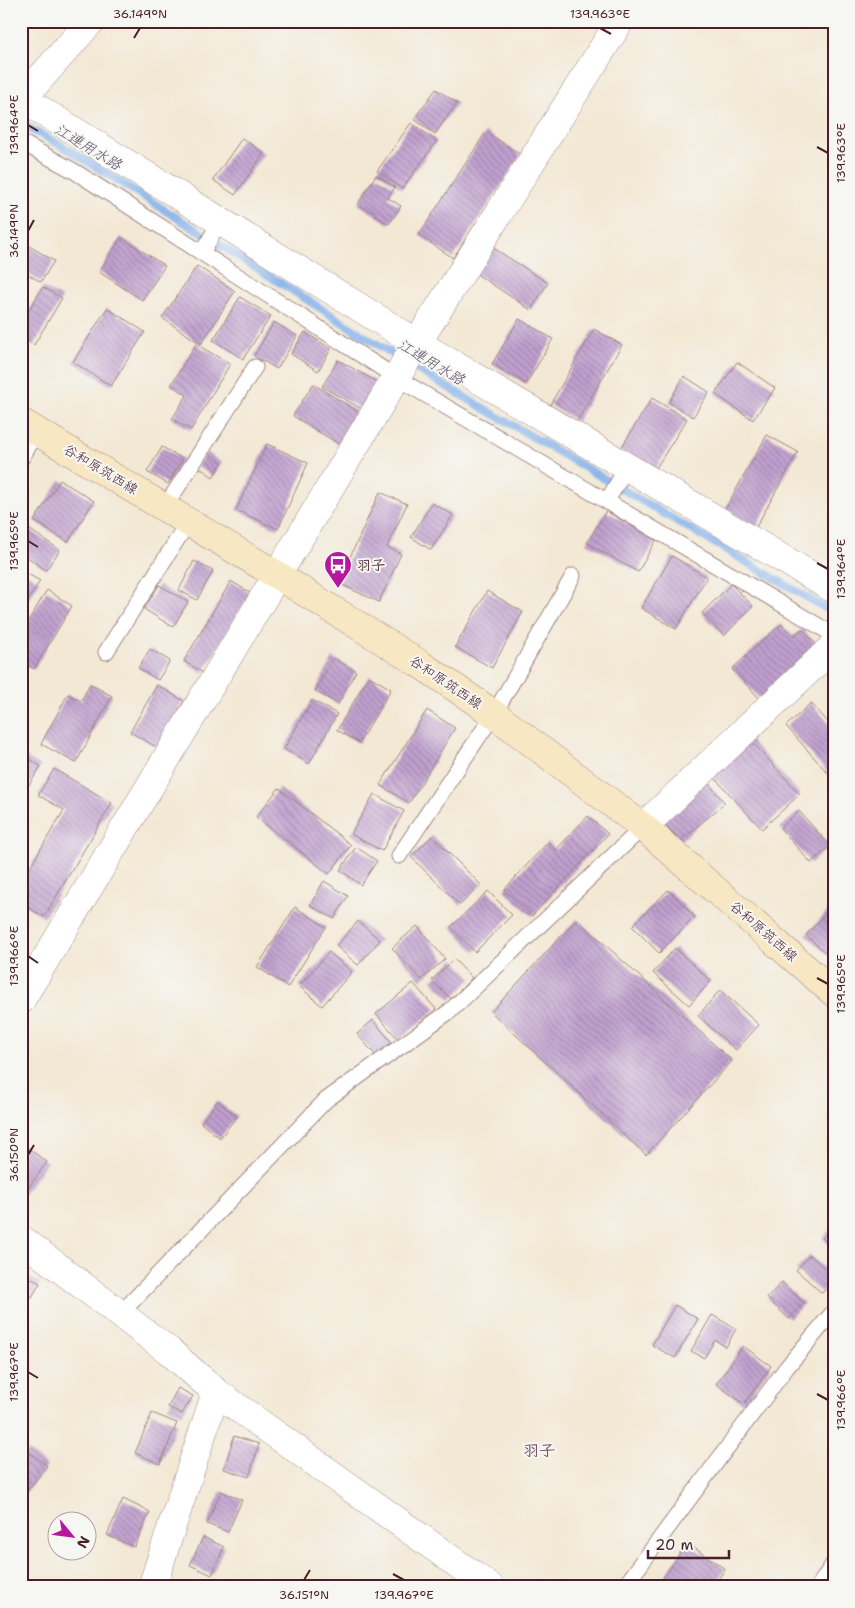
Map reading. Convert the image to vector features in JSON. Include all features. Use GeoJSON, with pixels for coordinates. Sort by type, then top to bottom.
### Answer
{"type":"FeatureCollection","features":[{"type":"Feature","properties":{"kind":"main road","name":"谷和原筑西線"},"geometry":{"type":"LineString","coordinates":[[29,427],[166,507],[277,575],[420,664],[494,714],[643,827],[834,993]]}},
{"type":"Feature","properties":{"kind":"street"},"geometry":{"type":"LineString","coordinates":[[91,21],[22,98],[417,343],[834,589]]}},
{"type":"Feature","properties":{"kind":"street"},"geometry":{"type":"LineString","coordinates":[[21,1000],[417,343],[620,21]]}},
{"type":"Feature","properties":{"kind":"street"},"geometry":{"type":"LineString","coordinates":[[643,827],[834,646]]}},
{"type":"Feature","properties":{"kind":"street"},"geometry":{"type":"LineString","coordinates":[[21,1239],[170,1351],[216,1392],[490,1587]]}},
{"type":"Feature","properties":{"kind":"street"},"geometry":{"type":"LineString","coordinates":[[152,1587],[216,1392]]}},
{"type":"Feature","properties":{"kind":"lane"},"geometry":{"type":"LineString","coordinates":[[21,142],[74,171],[397,378],[834,635]]}},
{"type":"Feature","properties":{"kind":"lane"},"geometry":{"type":"LineString","coordinates":[[202,253],[220,221]]}},
{"type":"Feature","properties":{"kind":"lane"},"geometry":{"type":"LineString","coordinates":[[166,507],[255,367]]}},
{"type":"Feature","properties":{"kind":"lane"},"geometry":{"type":"LineString","coordinates":[[21,459],[29,427]]}},
{"type":"Feature","properties":{"kind":"lane"},"geometry":{"type":"LineString","coordinates":[[607,501],[627,467]]}},
{"type":"Feature","properties":{"kind":"lane"},"geometry":{"type":"LineString","coordinates":[[106,652],[189,521]]}},
{"type":"Feature","properties":{"kind":"lane"},"geometry":{"type":"LineString","coordinates":[[399,856],[494,714],[573,576]]}},
{"type":"Feature","properties":{"kind":"lane"},"geometry":{"type":"LineString","coordinates":[[120,1314],[326,1100],[450,1011],[643,827]]}},
{"type":"Feature","properties":{"kind":"lane"},"geometry":{"type":"LineString","coordinates":[[624,1587],[787,1367],[834,1311]]}},
{"type":"Feature","properties":{"kind":"lane"},"geometry":{"type":"LineString","coordinates":[[818,1587],[834,1563]]}},
{"type":"Feature","properties":{"kind":"building"},"geometry":{"type":"Polygon","coordinates":[[[436,89],[457,103],[435,134],[414,119],[436,89]]]}},
{"type":"Feature","properties":{"kind":"building"},"geometry":{"type":"Polygon","coordinates":[[[411,123],[437,141],[402,189],[377,171],[411,123]]]}},
{"type":"Feature","properties":{"kind":"building"},"geometry":{"type":"Polygon","coordinates":[[[486,132],[521,155],[453,258],[419,235],[486,132]]]}},
{"type":"Feature","properties":{"kind":"building"},"geometry":{"type":"Polygon","coordinates":[[[242,138],[264,153],[235,195],[213,180],[242,138]]]}},
{"type":"Feature","properties":{"kind":"building"},"geometry":{"type":"Polygon","coordinates":[[[376,175],[395,187],[388,198],[401,206],[389,224],[358,204],[376,175]]]}},
{"type":"Feature","properties":{"kind":"building"},"geometry":{"type":"Polygon","coordinates":[[[121,237],[165,266],[142,300],[99,272],[121,237]]]}},
{"type":"Feature","properties":{"kind":"building"},"geometry":{"type":"Polygon","coordinates":[[[26,244],[54,261],[41,282],[21,270],[21,252],[26,244]]]}},
{"type":"Feature","properties":{"kind":"building"},"geometry":{"type":"Polygon","coordinates":[[[492,247],[548,283],[531,310],[475,273],[492,247]]]}},
{"type":"Feature","properties":{"kind":"building"},"geometry":{"type":"Polygon","coordinates":[[[197,266],[235,291],[201,344],[162,318],[197,266]]]}},
{"type":"Feature","properties":{"kind":"building"},"geometry":{"type":"Polygon","coordinates":[[[43,287],[62,298],[34,345],[21,337],[21,323],[43,287]]]}},
{"type":"Feature","properties":{"kind":"building"},"geometry":{"type":"Polygon","coordinates":[[[240,297],[271,316],[243,359],[213,340],[240,297]]]}},
{"type":"Feature","properties":{"kind":"building"},"geometry":{"type":"Polygon","coordinates":[[[107,308],[145,332],[111,386],[73,362],[107,308]]]}},
{"type":"Feature","properties":{"kind":"building"},"geometry":{"type":"Polygon","coordinates":[[[519,319],[553,339],[526,384],[492,364],[519,319]]]}},
{"type":"Feature","properties":{"kind":"building"},"geometry":{"type":"Polygon","coordinates":[[[274,322],[297,336],[277,369],[254,356],[274,322]]]}},
{"type":"Feature","properties":{"kind":"building"},"geometry":{"type":"Polygon","coordinates":[[[594,329],[622,345],[577,421],[550,405],[594,329]]]}},
{"type":"Feature","properties":{"kind":"building"},"geometry":{"type":"Polygon","coordinates":[[[305,332],[331,349],[318,371],[291,354],[305,332]]]}},
{"type":"Feature","properties":{"kind":"building"},"geometry":{"type":"Polygon","coordinates":[[[196,344],[230,364],[191,430],[172,419],[187,395],[171,385],[196,344]]]}},
{"type":"Feature","properties":{"kind":"building"},"geometry":{"type":"Polygon","coordinates":[[[338,360],[379,383],[364,410],[322,387],[338,360]]]}},
{"type":"Feature","properties":{"kind":"building"},"geometry":{"type":"Polygon","coordinates":[[[737,362],[775,388],[753,420],[715,394],[737,362]]]}},
{"type":"Feature","properties":{"kind":"building"},"geometry":{"type":"Polygon","coordinates":[[[684,376],[709,392],[693,417],[669,402],[684,376]]]}},
{"type":"Feature","properties":{"kind":"building"},"geometry":{"type":"Polygon","coordinates":[[[313,384],[362,414],[342,446],[293,416],[313,384]]]}},
{"type":"Feature","properties":{"kind":"building"},"geometry":{"type":"Polygon","coordinates":[[[652,398],[687,419],[654,471],[620,450],[652,398]]]}},
{"type":"Feature","properties":{"kind":"building"},"geometry":{"type":"Polygon","coordinates":[[[767,435],[798,452],[756,527],[725,509],[767,435]]]}},
{"type":"Feature","properties":{"kind":"building"},"geometry":{"type":"Polygon","coordinates":[[[267,444],[308,463],[278,529],[236,510],[267,444]]]}},
{"type":"Feature","properties":{"kind":"building"},"geometry":{"type":"Polygon","coordinates":[[[162,447],[183,459],[168,484],[147,472],[162,447]]]}},
{"type":"Feature","properties":{"kind":"building"},"geometry":{"type":"Polygon","coordinates":[[[207,452],[222,463],[213,477],[197,466],[207,452]]]}},
{"type":"Feature","properties":{"kind":"building"},"geometry":{"type":"Polygon","coordinates":[[[60,480],[94,501],[68,542],[34,521],[60,480]]]}},
{"type":"Feature","properties":{"kind":"building"},"geometry":{"type":"Polygon","coordinates":[[[380,492],[407,504],[387,547],[401,554],[379,602],[338,583],[380,492]]]}},
{"type":"Feature","properties":{"kind":"building"},"geometry":{"type":"Polygon","coordinates":[[[432,503],[453,515],[431,550],[411,537],[432,503]]]}},
{"type":"Feature","properties":{"kind":"building"},"geometry":{"type":"Polygon","coordinates":[[[606,511],[656,540],[638,572],[587,543],[606,511]]]}},
{"type":"Feature","properties":{"kind":"building"},"geometry":{"type":"Polygon","coordinates":[[[27,528],[60,550],[46,570],[21,553],[21,537],[27,528]]]}},
{"type":"Feature","properties":{"kind":"building"},"geometry":{"type":"Polygon","coordinates":[[[672,556],[707,577],[676,629],[641,608],[672,556]]]}},
{"type":"Feature","properties":{"kind":"building"},"geometry":{"type":"Polygon","coordinates":[[[194,561],[213,571],[197,600],[179,590],[194,561]]]}},
{"type":"Feature","properties":{"kind":"building"},"geometry":{"type":"Polygon","coordinates":[[[21,570],[40,581],[21,611],[21,570]]]}},
{"type":"Feature","properties":{"kind":"building"},"geometry":{"type":"Polygon","coordinates":[[[231,581],[250,593],[203,673],[184,661],[231,581]]]}},
{"type":"Feature","properties":{"kind":"building"},"geometry":{"type":"Polygon","coordinates":[[[731,584],[753,606],[724,636],[702,613],[731,584]]]}},
{"type":"Feature","properties":{"kind":"building"},"geometry":{"type":"Polygon","coordinates":[[[159,585],[188,602],[173,627],[144,609],[159,585]]]}},
{"type":"Feature","properties":{"kind":"building"},"geometry":{"type":"Polygon","coordinates":[[[47,590],[72,606],[34,669],[21,662],[21,633],[47,590]]]}},
{"type":"Feature","properties":{"kind":"building"},"geometry":{"type":"Polygon","coordinates":[[[487,591],[523,612],[492,668],[455,647],[487,591]]]}},
{"type":"Feature","properties":{"kind":"building"},"geometry":{"type":"Polygon","coordinates":[[[781,624],[793,636],[802,629],[820,648],[762,701],[732,669],[781,624]]]}},
{"type":"Feature","properties":{"kind":"building"},"geometry":{"type":"Polygon","coordinates":[[[150,649],[170,661],[158,680],[138,668],[150,649]]]}},
{"type":"Feature","properties":{"kind":"building"},"geometry":{"type":"Polygon","coordinates":[[[333,658],[356,671],[338,704],[315,691],[333,658]]]}},
{"type":"Feature","properties":{"kind":"building"},"geometry":{"type":"Polygon","coordinates":[[[369,676],[391,689],[359,743],[337,730],[369,676]]]}},
{"type":"Feature","properties":{"kind":"building"},"geometry":{"type":"Polygon","coordinates":[[[90,684],[112,696],[76,763],[41,744],[68,694],[81,701],[90,684]]]}},
{"type":"Feature","properties":{"kind":"building"},"geometry":{"type":"Polygon","coordinates":[[[157,685],[184,701],[158,748],[130,732],[157,685]]]}},
{"type":"Feature","properties":{"kind":"building"},"geometry":{"type":"Polygon","coordinates":[[[312,700],[337,714],[309,764],[284,749],[312,700]]]}},
{"type":"Feature","properties":{"kind":"building"},"geometry":{"type":"Polygon","coordinates":[[[811,703],[834,729],[834,780],[786,726],[811,703]]]}},
{"type":"Feature","properties":{"kind":"building"},"geometry":{"type":"Polygon","coordinates":[[[427,710],[455,728],[409,803],[380,785],[427,710]]]}},
{"type":"Feature","properties":{"kind":"building"},"geometry":{"type":"Polygon","coordinates":[[[749,739],[800,794],[762,829],[711,774],[749,739]]]}},
{"type":"Feature","properties":{"kind":"building"},"geometry":{"type":"Polygon","coordinates":[[[21,754],[41,766],[21,797],[21,754]]]}},
{"type":"Feature","properties":{"kind":"building"},"geometry":{"type":"Polygon","coordinates":[[[54,769],[112,803],[44,917],[21,903],[21,882],[64,810],[38,795],[54,769]]]}},
{"type":"Feature","properties":{"kind":"building"},"geometry":{"type":"Polygon","coordinates":[[[702,776],[725,803],[680,841],[658,815],[702,776]]]}},
{"type":"Feature","properties":{"kind":"building"},"geometry":{"type":"Polygon","coordinates":[[[279,788],[351,845],[329,874],[256,817],[279,788]]]}},
{"type":"Feature","properties":{"kind":"building"},"geometry":{"type":"Polygon","coordinates":[[[374,794],[404,811],[382,851],[351,834],[374,794]]]}},
{"type":"Feature","properties":{"kind":"building"},"geometry":{"type":"Polygon","coordinates":[[[799,811],[830,846],[811,863],[780,828],[799,811]]]}},
{"type":"Feature","properties":{"kind":"building"},"geometry":{"type":"Polygon","coordinates":[[[588,816],[608,834],[532,916],[504,890],[548,842],[556,850],[588,816]]]}},
{"type":"Feature","properties":{"kind":"building"},"geometry":{"type":"Polygon","coordinates":[[[432,836],[481,885],[460,905],[411,857],[432,836]]]}},
{"type":"Feature","properties":{"kind":"building"},"geometry":{"type":"Polygon","coordinates":[[[356,847],[377,861],[361,885],[340,870],[356,847]]]}},
{"type":"Feature","properties":{"kind":"building"},"geometry":{"type":"Polygon","coordinates":[[[324,881],[348,896],[334,919],[310,905],[324,881]]]}},
{"type":"Feature","properties":{"kind":"building"},"geometry":{"type":"Polygon","coordinates":[[[668,890],[695,917],[659,953],[632,926],[668,890]]]}},
{"type":"Feature","properties":{"kind":"building"},"geometry":{"type":"Polygon","coordinates":[[[488,891],[512,915],[475,952],[451,927],[488,891]]]}},
{"type":"Feature","properties":{"kind":"building"},"geometry":{"type":"Polygon","coordinates":[[[834,904],[834,953],[830,957],[806,935],[834,904]]]}},
{"type":"Feature","properties":{"kind":"building"},"geometry":{"type":"Polygon","coordinates":[[[295,907],[326,927],[288,987],[257,967],[295,907]]]}},
{"type":"Feature","properties":{"kind":"building"},"geometry":{"type":"Polygon","coordinates":[[[577,919],[732,1061],[646,1155],[491,1012],[577,919]]]}},
{"type":"Feature","properties":{"kind":"building"},"geometry":{"type":"Polygon","coordinates":[[[358,921],[380,940],[358,965],[336,946],[358,921]]]}},
{"type":"Feature","properties":{"kind":"building"},"geometry":{"type":"Polygon","coordinates":[[[417,926],[445,959],[421,980],[392,948],[417,926]]]}},
{"type":"Feature","properties":{"kind":"building"},"geometry":{"type":"Polygon","coordinates":[[[675,948],[711,981],[689,1005],[653,973],[675,948]]]}},
{"type":"Feature","properties":{"kind":"building"},"geometry":{"type":"Polygon","coordinates":[[[329,952],[352,972],[322,1006],[299,986],[329,952]]]}},
{"type":"Feature","properties":{"kind":"building"},"geometry":{"type":"Polygon","coordinates":[[[454,959],[472,978],[451,999],[432,980],[454,959]]]}},
{"type":"Feature","properties":{"kind":"building"},"geometry":{"type":"Polygon","coordinates":[[[413,983],[436,1009],[399,1040],[376,1014],[413,983]]]}},
{"type":"Feature","properties":{"kind":"building"},"geometry":{"type":"Polygon","coordinates":[[[720,990],[759,1025],[736,1050],[698,1016],[720,990]]]}},
{"type":"Feature","properties":{"kind":"building"},"geometry":{"type":"Polygon","coordinates":[[[373,1020],[394,1045],[378,1058],[357,1034],[373,1020]]]}},
{"type":"Feature","properties":{"kind":"building"},"geometry":{"type":"Polygon","coordinates":[[[217,1101],[237,1116],[220,1138],[201,1123],[217,1101]]]}},
{"type":"Feature","properties":{"kind":"building"},"geometry":{"type":"Polygon","coordinates":[[[21,1143],[47,1162],[21,1198],[21,1143]]]}},
{"type":"Feature","properties":{"kind":"building"},"geometry":{"type":"Polygon","coordinates":[[[834,1226],[834,1250],[822,1238],[834,1226]]]}},
{"type":"Feature","properties":{"kind":"building"},"geometry":{"type":"Polygon","coordinates":[[[810,1255],[834,1276],[834,1280],[822,1293],[796,1270],[810,1255]]]}},
{"type":"Feature","properties":{"kind":"building"},"geometry":{"type":"Polygon","coordinates":[[[28,1277],[40,1283],[32,1297],[21,1291],[28,1277]]]}},
{"type":"Feature","properties":{"kind":"building"},"geometry":{"type":"Polygon","coordinates":[[[782,1282],[804,1303],[789,1319],[767,1298],[782,1282]]]}},
{"type":"Feature","properties":{"kind":"building"},"geometry":{"type":"Polygon","coordinates":[[[675,1305],[698,1319],[675,1358],[652,1345],[675,1305]]]}},
{"type":"Feature","properties":{"kind":"building"},"geometry":{"type":"Polygon","coordinates":[[[712,1315],[736,1329],[726,1347],[715,1340],[704,1358],[691,1351],[712,1315]]]}},
{"type":"Feature","properties":{"kind":"building"},"geometry":{"type":"Polygon","coordinates":[[[743,1346],[771,1366],[744,1404],[716,1384],[743,1346]]]}},
{"type":"Feature","properties":{"kind":"building"},"geometry":{"type":"Polygon","coordinates":[[[178,1388],[193,1396],[182,1414],[168,1407],[178,1388]]]}},
{"type":"Feature","properties":{"kind":"building"},"geometry":{"type":"Polygon","coordinates":[[[152,1413],[177,1423],[160,1464],[135,1453],[152,1413]]]}},
{"type":"Feature","properties":{"kind":"building"},"geometry":{"type":"Polygon","coordinates":[[[234,1436],[259,1444],[249,1477],[224,1469],[234,1436]]]}},
{"type":"Feature","properties":{"kind":"building"},"geometry":{"type":"Polygon","coordinates":[[[28,1451],[47,1466],[24,1495],[21,1493],[21,1459],[28,1451]]]}},
{"type":"Feature","properties":{"kind":"building"},"geometry":{"type":"Polygon","coordinates":[[[221,1491],[242,1500],[228,1532],[207,1524],[221,1491]]]}},
{"type":"Feature","properties":{"kind":"building"},"geometry":{"type":"Polygon","coordinates":[[[123,1499],[150,1512],[134,1547],[107,1535],[123,1499]]]}},
{"type":"Feature","properties":{"kind":"building"},"geometry":{"type":"Polygon","coordinates":[[[203,1537],[224,1547],[212,1575],[190,1565],[203,1537]]]}},
{"type":"Feature","properties":{"kind":"building"},"geometry":{"type":"Polygon","coordinates":[[[687,1543],[725,1569],[713,1587],[657,1587],[687,1543]]]}},
{"type":"Feature","properties":{"kind":"waterway","name":"江連用水路"},"geometry":{"type":"LineString","coordinates":[[21,124],[71,151],[423,373],[834,613]]}},
{"type":"Feature","properties":{"kind":"place","name":"羽子"},"geometry":{"type":"Point","coordinates":[338,589]}},
{"type":"Feature","properties":{"kind":"district","name":"羽子"},"geometry":{"type":"Point","coordinates":[539,1450]}}]}
